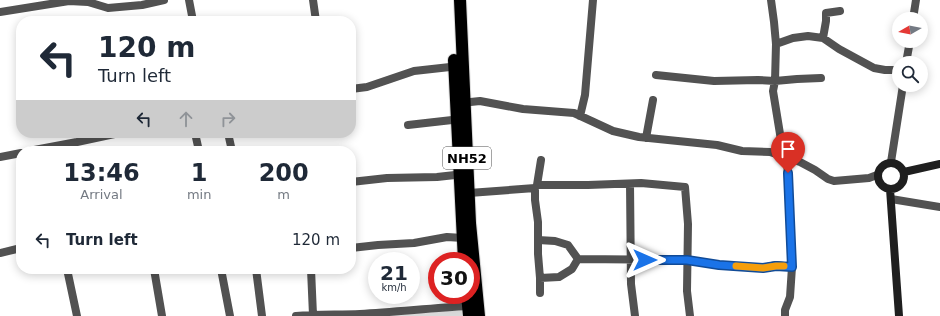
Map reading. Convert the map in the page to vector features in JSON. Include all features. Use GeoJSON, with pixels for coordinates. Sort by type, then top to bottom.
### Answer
{"type":"FeatureCollection","features":[{"type":"Feature","properties":{"kind":"highway","name":"NH52"},"geometry":{"type":"LineString","coordinates":[[452,0],[459,66],[461,103],[464,174],[464,252]]}},
{"type":"Feature","properties":{"kind":"highway","name":"NH52"},"geometry":{"type":"LineString","coordinates":[[459,66],[460,0]]}},
{"type":"Feature","properties":{"kind":"highway","name":"NH52"},"geometry":{"type":"LineString","coordinates":[[464,174],[469,193],[470,223],[479,316]]}},
{"type":"Feature","properties":{"kind":"street"},"geometry":{"type":"LineString","coordinates":[[0,12],[49,2],[88,2],[108,8],[142,5],[164,0]]}},
{"type":"Feature","properties":{"kind":"street"},"geometry":{"type":"LineString","coordinates":[[189,0],[192,16]]}},
{"type":"Feature","properties":{"kind":"street"},"geometry":{"type":"LineString","coordinates":[[314,0],[316,16]]}},
{"type":"Feature","properties":{"kind":"street"},"geometry":{"type":"LineString","coordinates":[[580,116],[585,95],[593,0]]}},
{"type":"Feature","properties":{"kind":"street"},"geometry":{"type":"LineString","coordinates":[[770,0],[776,44],[775,81],[773,91],[784,157],[792,267],[790,298],[785,310],[785,316]]}},
{"type":"Feature","properties":{"kind":"street"},"geometry":{"type":"LineString","coordinates":[[914,12],[916,0]]}},
{"type":"Feature","properties":{"kind":"street"},"geometry":{"type":"LineString","coordinates":[[823,38],[826,13],[840,11]]}},
{"type":"Feature","properties":{"kind":"street"},"geometry":{"type":"LineString","coordinates":[[776,44],[793,38],[808,36],[823,38],[839,49],[874,68],[892,70]]}},
{"type":"Feature","properties":{"kind":"street"},"geometry":{"type":"LineString","coordinates":[[356,88],[366,87],[414,71],[459,66]]}},
{"type":"Feature","properties":{"kind":"street"},"geometry":{"type":"LineString","coordinates":[[656,75],[714,81],[775,81],[821,78]]}},
{"type":"Feature","properties":{"kind":"street"},"geometry":{"type":"LineString","coordinates":[[891,162],[902,92]]}},
{"type":"Feature","properties":{"kind":"street"},"geometry":{"type":"LineString","coordinates":[[646,138],[653,100]]}},
{"type":"Feature","properties":{"kind":"street"},"geometry":{"type":"LineString","coordinates":[[461,103],[480,101],[523,109],[574,113],[613,131],[646,138],[717,145],[742,151],[770,152],[800,162],[834,182],[869,178],[877,175]]}},
{"type":"Feature","properties":{"kind":"street"},"geometry":{"type":"LineString","coordinates":[[408,125],[461,119]]}},
{"type":"Feature","properties":{"kind":"street"},"geometry":{"type":"LineString","coordinates":[[56,146],[96,138]]}},
{"type":"Feature","properties":{"kind":"street"},"geometry":{"type":"LineString","coordinates":[[77,142],[78,146]]}},
{"type":"Feature","properties":{"kind":"street"},"geometry":{"type":"LineString","coordinates":[[0,157],[16,154]]}},
{"type":"Feature","properties":{"kind":"street"},"geometry":{"type":"LineString","coordinates":[[540,293],[538,222],[535,200],[541,160]]}},
{"type":"Feature","properties":{"kind":"street"},"geometry":{"type":"LineString","coordinates":[[891,162],[901,166],[904,176],[900,186],[890,189],[881,185],[877,175],[878,170],[882,166],[891,162]]}},
{"type":"Feature","properties":{"kind":"street"},"geometry":{"type":"LineString","coordinates":[[904,172],[940,164]]}},
{"type":"Feature","properties":{"kind":"street"},"geometry":{"type":"LineString","coordinates":[[356,181],[387,178],[437,177],[464,174]]}},
{"type":"Feature","properties":{"kind":"street"},"geometry":{"type":"LineString","coordinates":[[469,193],[536,186],[641,183],[685,187],[688,224],[687,290],[690,316]]}},
{"type":"Feature","properties":{"kind":"street"},"geometry":{"type":"LineString","coordinates":[[630,184],[631,284],[635,316]]}},
{"type":"Feature","properties":{"kind":"street"},"geometry":{"type":"LineString","coordinates":[[890,189],[899,316]]}},
{"type":"Feature","properties":{"kind":"street"},"geometry":{"type":"LineString","coordinates":[[891,199],[940,207]]}},
{"type":"Feature","properties":{"kind":"street"},"geometry":{"type":"LineString","coordinates":[[356,247],[414,243],[447,237],[463,238]]}},
{"type":"Feature","properties":{"kind":"street"},"geometry":{"type":"LineString","coordinates":[[538,240],[555,241],[568,246],[578,260]]}},
{"type":"Feature","properties":{"kind":"street"},"geometry":{"type":"LineString","coordinates":[[0,253],[16,249]]}},
{"type":"Feature","properties":{"kind":"street"},"geometry":{"type":"LineString","coordinates":[[578,260],[687,260],[719,265],[763,268],[776,266],[792,267]]}},
{"type":"Feature","properties":{"kind":"street"},"geometry":{"type":"LineString","coordinates":[[540,278],[559,277],[572,269],[578,260]]}},
{"type":"Feature","properties":{"kind":"street"},"geometry":{"type":"LineString","coordinates":[[68,274],[77,316]]}},
{"type":"Feature","properties":{"kind":"street"},"geometry":{"type":"LineString","coordinates":[[155,274],[162,316]]}},
{"type":"Feature","properties":{"kind":"street"},"geometry":{"type":"LineString","coordinates":[[222,274],[230,316]]}},
{"type":"Feature","properties":{"kind":"street"},"geometry":{"type":"LineString","coordinates":[[257,274],[262,316]]}},
{"type":"Feature","properties":{"kind":"street"},"geometry":{"type":"LineString","coordinates":[[311,274],[313,314]]}},
{"type":"Feature","properties":{"kind":"street"},"geometry":{"type":"LineString","coordinates":[[296,316],[313,314],[358,314],[468,306]]}},
{"type":"Feature","properties":{"kind":"shaded area"},"geometry":{"type":"Polygon","coordinates":[[[462,310],[463,316],[377,316],[462,310]]]}},
{"type":"Feature","properties":{"kind":"slow traffic"},"geometry":{"type":"LineString","coordinates":[[736,266],[763,268],[784,266]]}},
{"type":"Feature","properties":{"kind":"route"},"geometry":{"type":"LineString","coordinates":[[645,260],[687,260],[719,265],[763,268],[776,266],[792,267],[788,173]]}}]}
